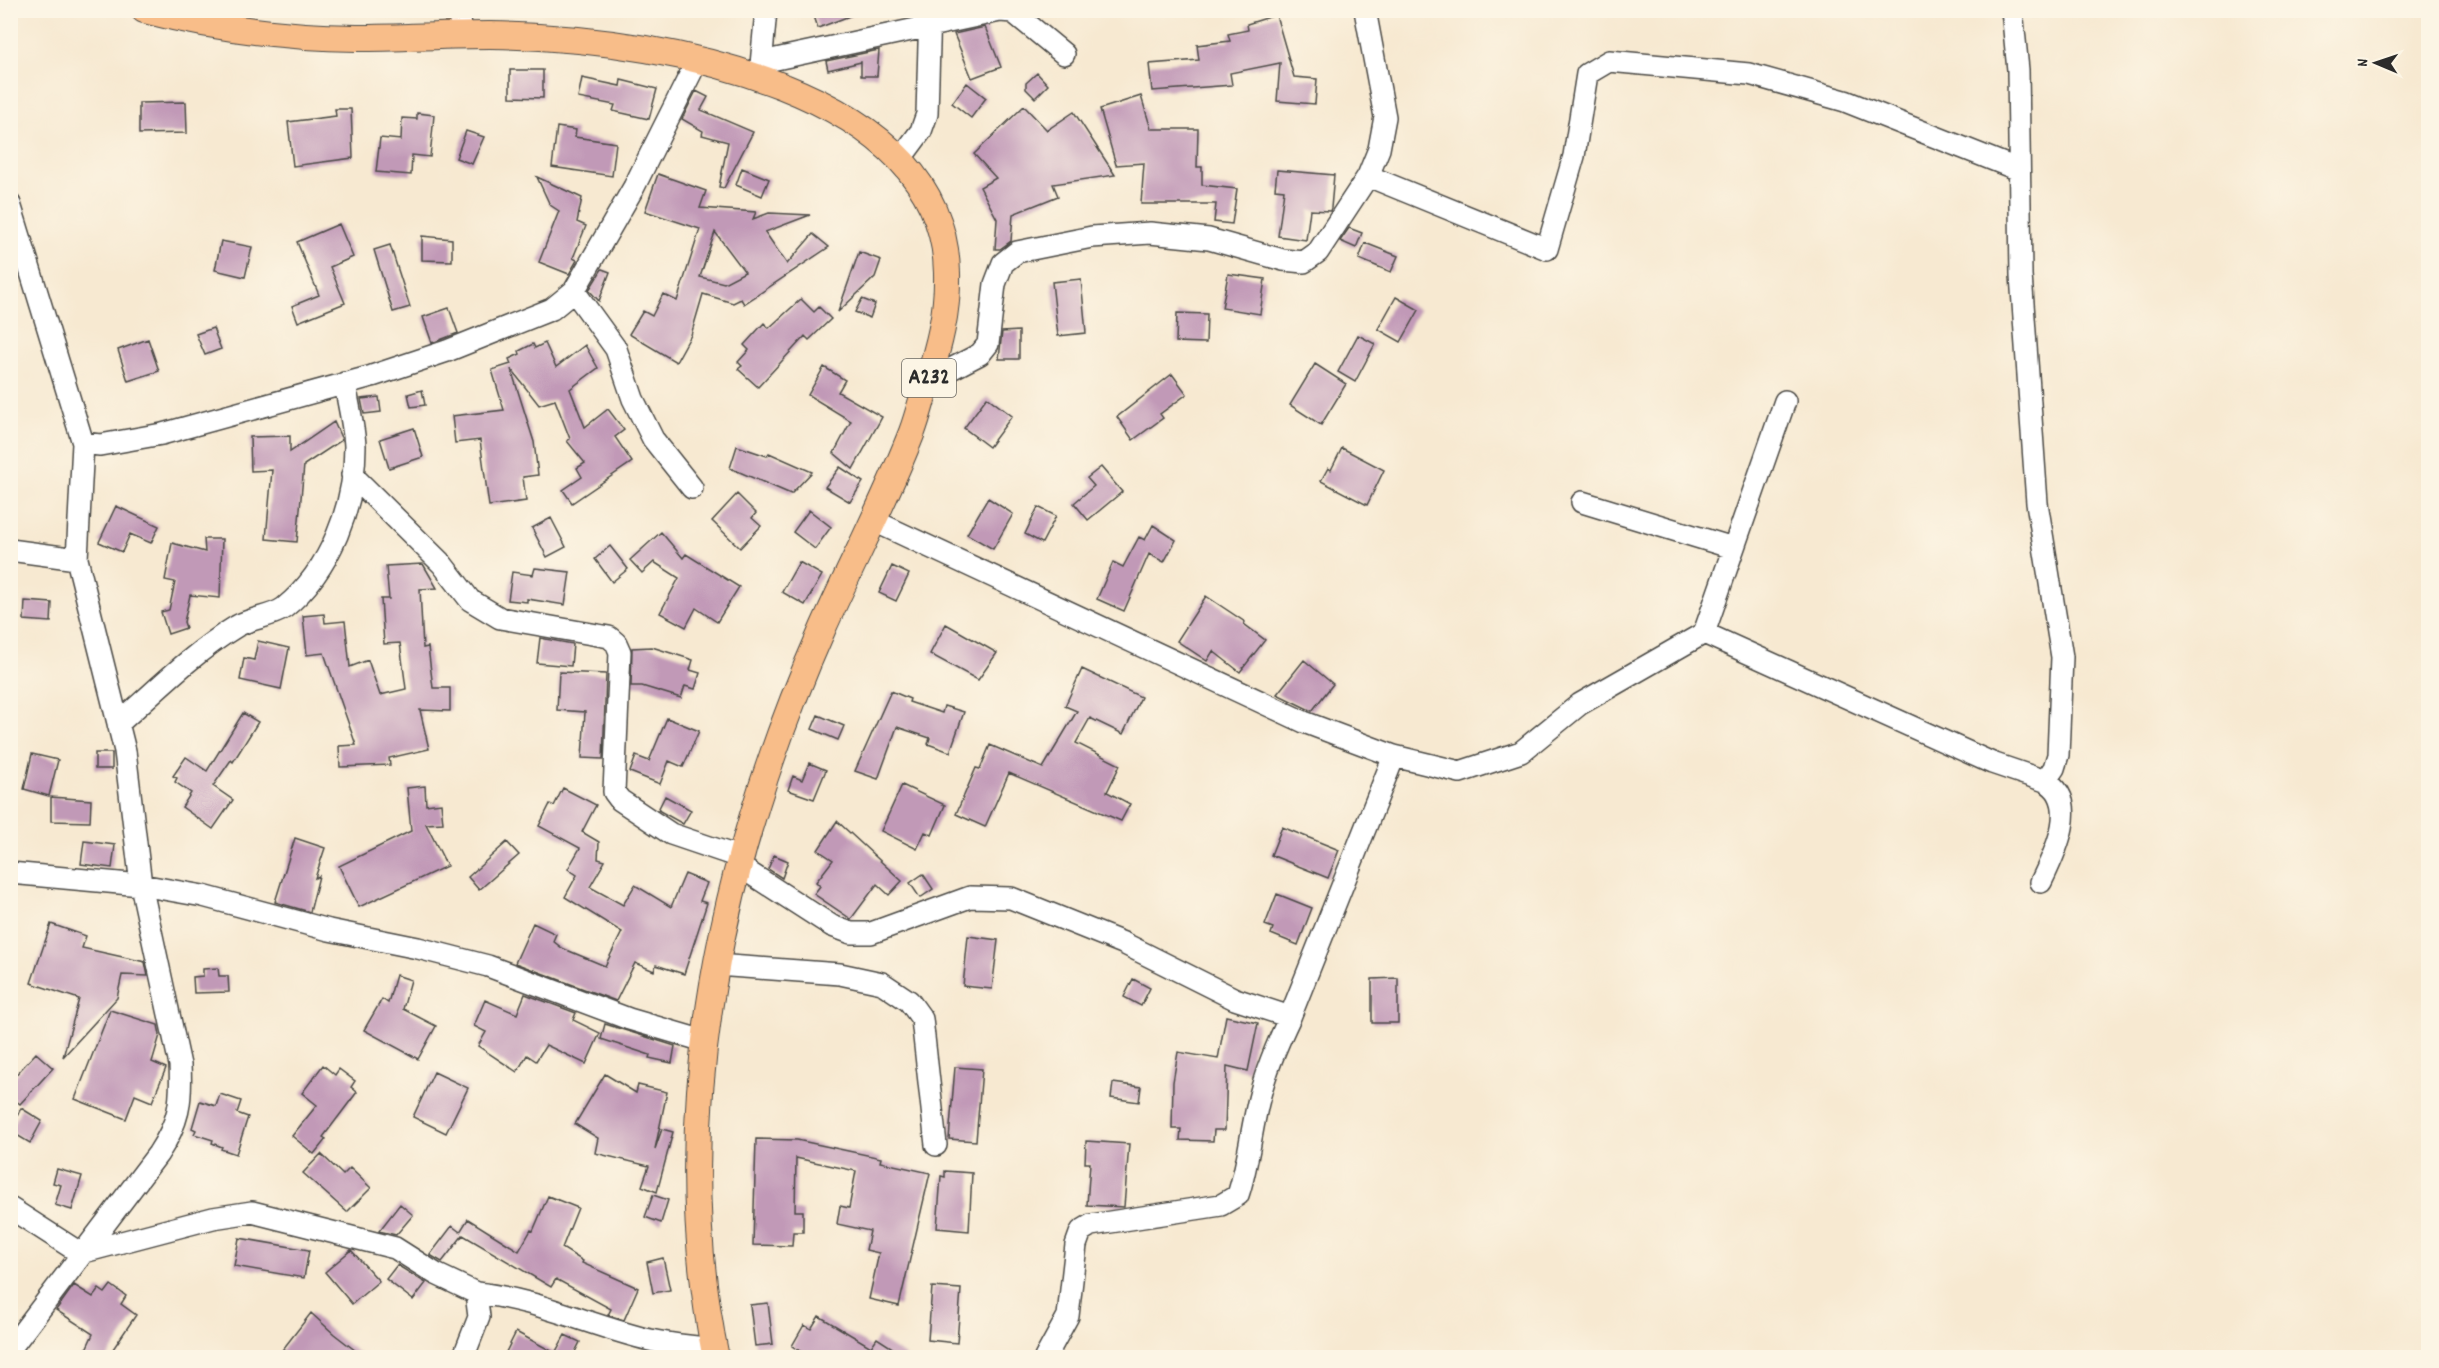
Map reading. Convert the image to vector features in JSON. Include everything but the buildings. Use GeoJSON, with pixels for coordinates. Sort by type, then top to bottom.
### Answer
{"type":"FeatureCollection","features":[{"type":"Feature","properties":{"kind":"main road","name":"A232"},"geometry":{"type":"LineString","coordinates":[[144,10],[233,28],[295,36],[459,36],[575,40],[761,71],[780,85],[825,106],[867,130],[901,158],[922,186],[941,227],[947,271],[945,321],[928,381],[912,431],[796,690],[740,862],[716,965],[699,1091],[698,1165],[702,1250],[715,1353]]}},
{"type":"Feature","properties":{"kind":"street"},"geometry":{"type":"LineString","coordinates":[[459,36],[461,10]]}},
{"type":"Feature","properties":{"kind":"street"},"geometry":{"type":"LineString","coordinates":[[766,10],[761,71],[930,18],[1000,10],[1013,12],[1064,54]]}},
{"type":"Feature","properties":{"kind":"street"},"geometry":{"type":"LineString","coordinates":[[2012,10],[2018,70],[2021,275],[2037,503],[2062,657],[2058,755],[2054,768],[2045,782]]}},
{"type":"Feature","properties":{"kind":"street"},"geometry":{"type":"LineString","coordinates":[[928,381],[980,354],[988,344],[995,284],[1003,263],[1017,252],[1092,237],[1149,233],[1209,239],[1283,260],[1304,262],[1318,252],[1368,176],[1379,149],[1385,117],[1368,12]]}},
{"type":"Feature","properties":{"kind":"street"},"geometry":{"type":"LineString","coordinates":[[901,158],[921,131],[927,114],[930,18]]}},
{"type":"Feature","properties":{"kind":"street"},"geometry":{"type":"LineString","coordinates":[[83,443],[100,445],[162,434],[345,383],[447,351],[552,309],[574,291],[634,187],[698,59]]}},
{"type":"Feature","properties":{"kind":"street"},"geometry":{"type":"LineString","coordinates":[[1368,176],[1547,249],[1574,156],[1587,74],[1609,61],[1749,74],[1845,101],[2019,170]]}},
{"type":"Feature","properties":{"kind":"street"},"geometry":{"type":"LineString","coordinates":[[10,204],[20,268],[83,443],[77,560],[125,751],[141,885],[180,1065],[181,1093],[174,1130],[10,1349]]}},
{"type":"Feature","properties":{"kind":"street"},"geometry":{"type":"LineString","coordinates":[[574,291],[616,349],[633,399],[653,439],[692,488]]}},
{"type":"Feature","properties":{"kind":"street"},"geometry":{"type":"LineString","coordinates":[[118,724],[188,662],[239,625],[282,609],[316,575],[341,527],[352,475],[355,445],[345,383]]}},
{"type":"Feature","properties":{"kind":"street"},"geometry":{"type":"LineString","coordinates":[[872,520],[1304,722],[1394,756],[1460,772],[1521,752],[1580,704],[1622,677],[1704,633],[1785,401]]}},
{"type":"Feature","properties":{"kind":"street"},"geometry":{"type":"LineString","coordinates":[[352,475],[442,564],[470,600],[500,618],[609,637],[616,643],[620,652],[614,792],[620,800],[671,834],[740,862],[832,926],[851,933],[872,933],[970,897],[1011,898],[1124,943],[1234,999],[1290,1017]]}},
{"type":"Feature","properties":{"kind":"street"},"geometry":{"type":"LineString","coordinates":[[1582,502],[1733,548]]}},
{"type":"Feature","properties":{"kind":"street"},"geometry":{"type":"LineString","coordinates":[[10,550],[77,560]]}},
{"type":"Feature","properties":{"kind":"street"},"geometry":{"type":"LineString","coordinates":[[1704,633],[1992,764],[2054,786],[2063,798],[2065,811],[2052,860],[2041,882]]}},
{"type":"Feature","properties":{"kind":"street"},"geometry":{"type":"LineString","coordinates":[[1045,1358],[1068,1316],[1076,1245],[1081,1231],[1092,1225],[1221,1205],[1238,1195],[1245,1175],[1260,1096],[1273,1052],[1290,1017],[1394,756]]}},
{"type":"Feature","properties":{"kind":"street"},"geometry":{"type":"LineString","coordinates":[[10,873],[141,885],[203,896],[329,930],[418,948],[488,966],[629,1019],[705,1041]]}},
{"type":"Feature","properties":{"kind":"street"},"geometry":{"type":"LineString","coordinates":[[716,965],[840,974],[882,983],[909,1001],[922,1019],[936,1145]]}},
{"type":"Feature","properties":{"kind":"street"},"geometry":{"type":"LineString","coordinates":[[10,1208],[80,1253],[213,1218],[252,1212],[395,1248],[436,1274],[476,1293],[499,1295],[650,1340],[715,1353]]}},
{"type":"Feature","properties":{"kind":"street"},"geometry":{"type":"LineString","coordinates":[[463,1358],[479,1317],[476,1293]]}}]}
